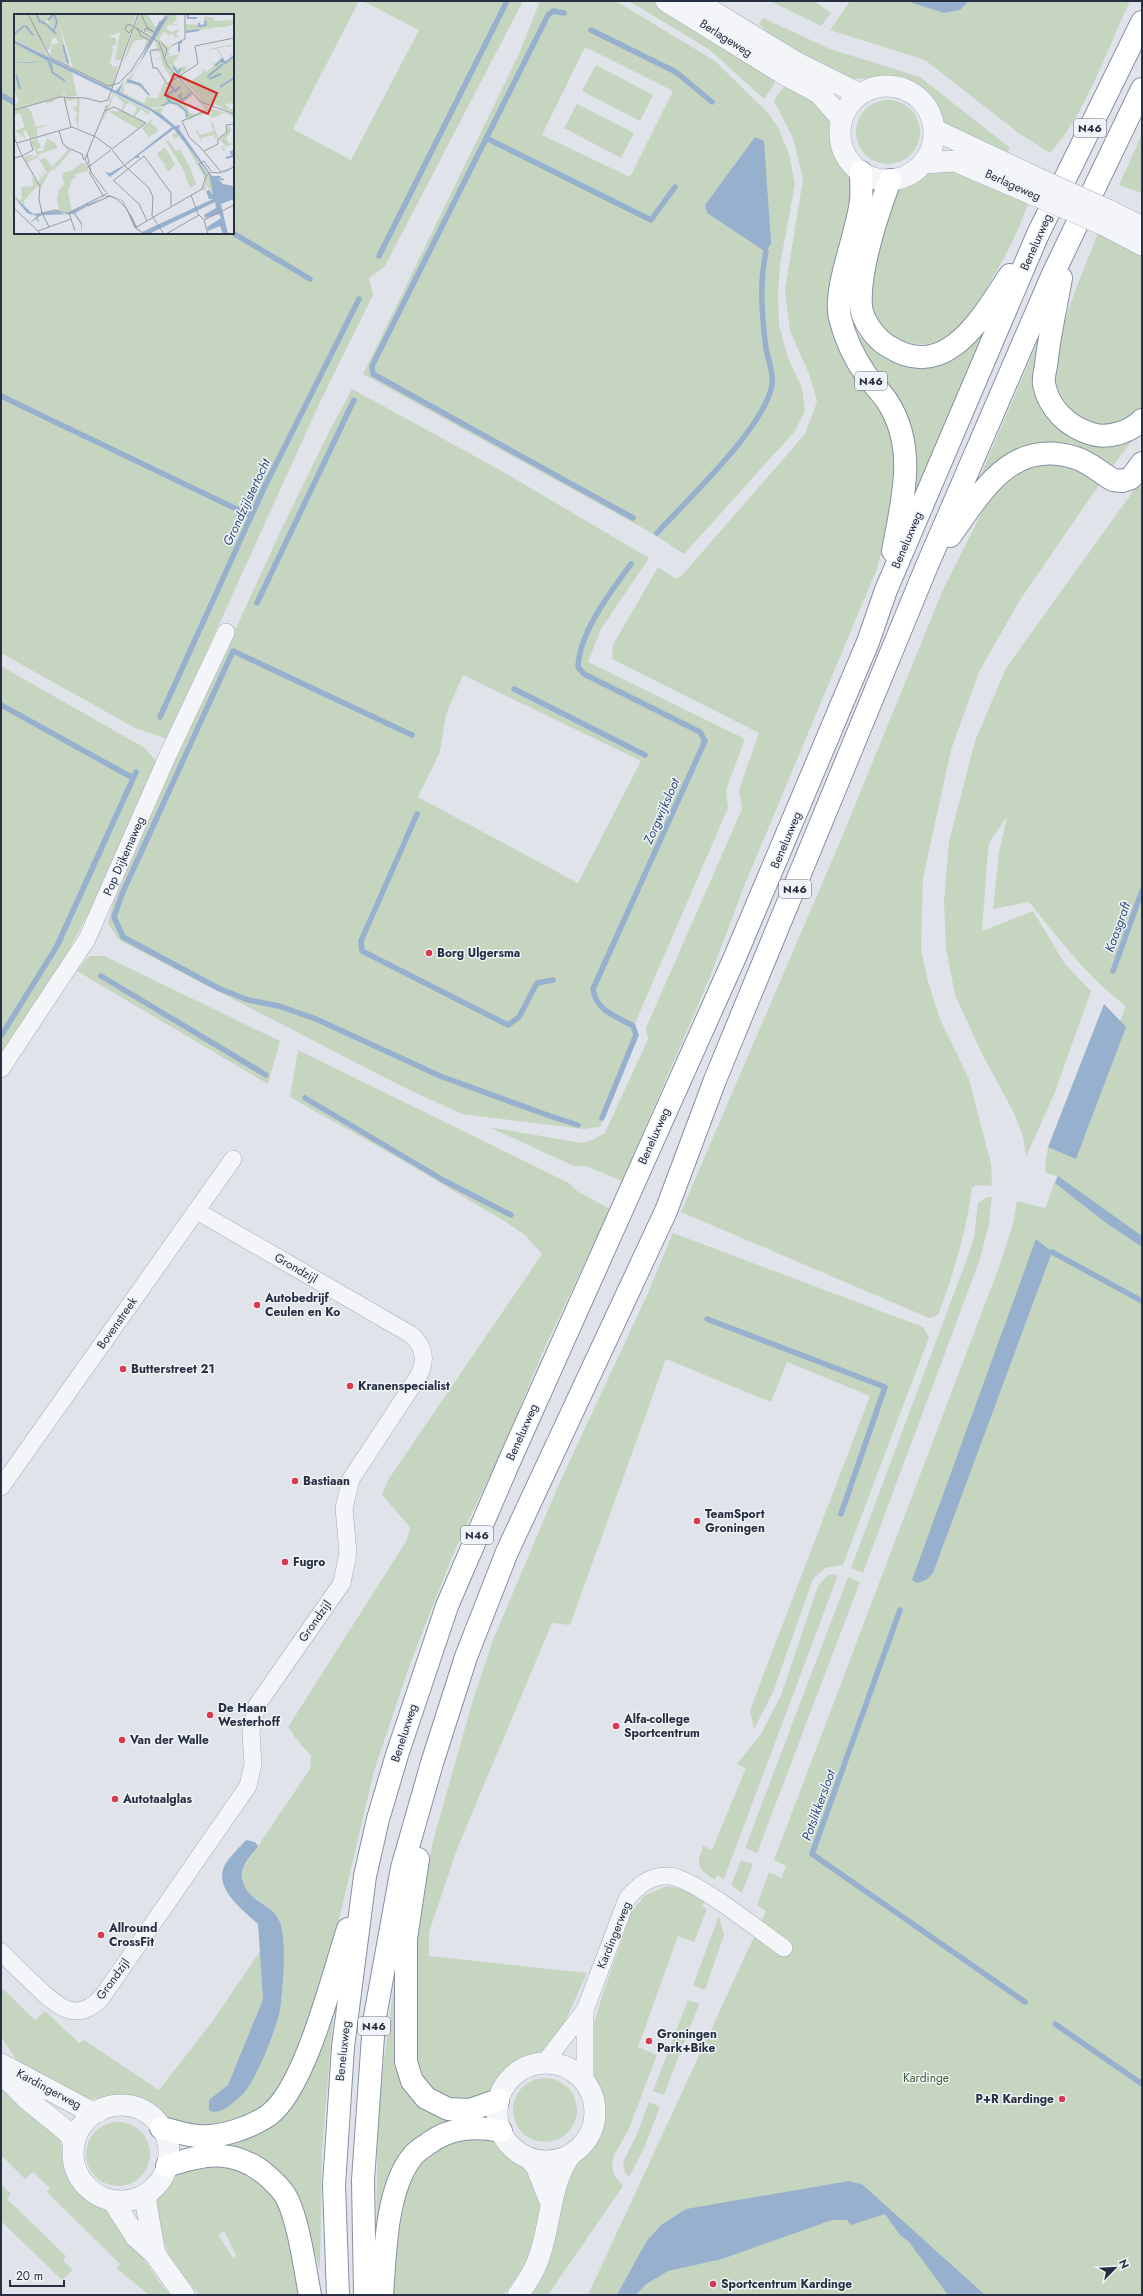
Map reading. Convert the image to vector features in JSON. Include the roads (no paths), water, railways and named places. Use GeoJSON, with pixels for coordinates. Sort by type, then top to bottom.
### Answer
{"type":"FeatureCollection","features":[{"type":"Feature","properties":{"kind":"highway","name":"Beneluxweg"},"geometry":{"type":"LineString","coordinates":[[338,2295],[334,2185],[335,2140],[343,2047],[365,1876],[378,1819],[397,1755],[447,1606],[512,1454],[739,950],[868,642],[886,590],[1038,234],[1142,22]]}},
{"type":"Feature","properties":{"kind":"highway","name":"N46"},"geometry":{"type":"LineString","coordinates":[[365,2295],[363,2180],[374,2022],[402,1868],[432,1763],[466,1657],[507,1552],[666,1211],[715,1080],[926,568],[1068,244],[1142,89]]}},
{"type":"Feature","properties":{"kind":"highway","name":"N46"},"geometry":{"type":"LineString","coordinates":[[861,172],[861,200],[839,299],[840,311],[849,344],[866,375],[888,402],[901,433],[906,462],[905,488],[886,590]]}},
{"type":"Feature","properties":{"kind":"highway","name":"N46"},"geometry":{"type":"LineString","coordinates":[[890,180],[878,214],[861,285],[862,309],[871,331],[887,345],[902,354],[923,357],[944,353],[956,346],[980,319],[1038,234]]}},
{"type":"Feature","properties":{"kind":"highway","name":"N46"},"geometry":{"type":"LineString","coordinates":[[1068,244],[1047,355],[1044,383],[1050,401],[1063,418],[1079,430],[1100,437],[1125,432],[1135,427],[1142,420]]}},
{"type":"Feature","properties":{"kind":"highway","name":"N46"},"geometry":{"type":"LineString","coordinates":[[926,568],[995,475],[1020,459],[1034,455],[1064,455],[1078,458],[1117,481],[1132,478],[1142,463]]}},
{"type":"Feature","properties":{"kind":"highway","name":"N46"},"geometry":{"type":"LineString","coordinates":[[432,1763],[406,1938],[406,2062],[412,2081],[426,2098],[448,2109],[470,2110],[498,2100]]}},
{"type":"Feature","properties":{"kind":"highway","name":"N46"},"geometry":{"type":"LineString","coordinates":[[161,2128],[197,2136],[227,2133],[243,2128],[269,2114],[288,2092],[305,2061],[365,1876]]}},
{"type":"Feature","properties":{"kind":"highway"},"geometry":{"type":"LineString","coordinates":[[382,2295],[387,2233],[396,2187],[412,2156],[439,2136],[466,2127],[501,2131]]}},
{"type":"Feature","properties":{"kind":"highway"},"geometry":{"type":"LineString","coordinates":[[167,2166],[202,2156],[230,2157],[251,2163],[272,2180],[285,2195],[296,2226],[310,2295]]}},
{"type":"Feature","properties":{"kind":"street","name":"Berlageweg"},"geometry":{"type":"LineString","coordinates":[[666,1],[787,76],[819,93],[842,119]]}},
{"type":"Feature","properties":{"kind":"street","name":"Berlageweg"},"geometry":{"type":"LineString","coordinates":[[696,1],[797,63],[859,94]]}},
{"type":"Feature","properties":{"kind":"street"},"geometry":{"type":"LineString","coordinates":[[883,85],[908,90],[927,106],[935,130],[933,148],[924,163],[909,175],[890,180],[875,179],[861,172],[850,162],[843,149],[840,134],[842,119],[849,105],[859,94],[870,88],[883,85]]}},
{"type":"Feature","properties":{"kind":"street","name":"Berlageweg"},"geometry":{"type":"LineString","coordinates":[[935,130],[1035,186],[1105,217],[1142,227]]}},
{"type":"Feature","properties":{"kind":"street","name":"Berlageweg"},"geometry":{"type":"LineString","coordinates":[[924,163],[955,161],[1035,186]]}},
{"type":"Feature","properties":{"kind":"street","name":"Berlageweg"},"geometry":{"type":"LineString","coordinates":[[1105,217],[1142,244]]}},
{"type":"Feature","properties":{"kind":"street","name":"Pop Dijkemaweg"},"geometry":{"type":"LineString","coordinates":[[1,1069],[87,939],[168,755],[226,632]]}},
{"type":"Feature","properties":{"kind":"street","name":"Bovenstreek"},"geometry":{"type":"LineString","coordinates":[[1,1486],[233,1159]]}},
{"type":"Feature","properties":{"kind":"street","name":"Grondzijl"},"geometry":{"type":"LineString","coordinates":[[1,1952],[56,2005],[62,2008],[77,2011],[84,2010],[97,2003],[102,1997],[248,1786],[253,1764],[251,1733],[257,1706],[342,1583],[348,1554],[344,1508],[351,1479],[418,1377],[423,1364],[424,1358],[420,1344],[410,1334],[197,1211]]}},
{"type":"Feature","properties":{"kind":"street","name":"Kardingerweg"},"geometry":{"type":"LineString","coordinates":[[545,2062],[585,2010],[622,1909],[634,1890],[651,1879],[669,1876],[688,1882],[784,1948]]}},
{"type":"Feature","properties":{"kind":"street","name":"Kardingerweg"},"geometry":{"type":"LineString","coordinates":[[585,2010],[585,2082]]}},
{"type":"Feature","properties":{"kind":"street"},"geometry":{"type":"LineString","coordinates":[[518,2295],[541,2254],[551,2204],[565,2163],[571,2154],[588,2138],[595,2115],[595,2103],[585,2082],[568,2067],[545,2062],[534,2063],[515,2073],[502,2089],[498,2100],[497,2116],[501,2131],[508,2143],[529,2158],[536,2166],[551,2204]]}},
{"type":"Feature","properties":{"kind":"street","name":"Kardingerweg"},"geometry":{"type":"LineString","coordinates":[[1,2064],[89,2111],[98,2112]]}},
{"type":"Feature","properties":{"kind":"street","name":"Kardingerweg"},"geometry":{"type":"LineString","coordinates":[[1,2072],[27,2100],[70,2134],[74,2144]]}},
{"type":"Feature","properties":{"kind":"street"},"geometry":{"type":"LineString","coordinates":[[115,2106],[132,2107],[149,2115],[161,2128],[168,2146],[167,2166],[162,2177],[147,2194],[130,2200],[112,2201],[95,2194],[82,2180],[74,2163],[74,2144],[82,2125],[98,2112],[115,2106]]}},
{"type":"Feature","properties":{"kind":"street"},"geometry":{"type":"LineString","coordinates":[[529,2158],[551,2161],[571,2154]]}},
{"type":"Feature","properties":{"kind":"street"},"geometry":{"type":"LineString","coordinates":[[147,2194],[146,2203],[155,2254]]}},
{"type":"Feature","properties":{"kind":"street"},"geometry":{"type":"LineString","coordinates":[[112,2201],[136,2237],[155,2254],[184,2295]]}},
{"type":"Feature","properties":{"kind":"water"},"geometry":{"type":"Polygon","coordinates":[[[906,1],[969,1],[960,10],[944,13],[906,1]]]}},
{"type":"Feature","properties":{"kind":"water"},"geometry":{"type":"Polygon","coordinates":[[[755,137],[764,141],[771,243],[766,252],[707,213],[705,205],[755,137]]]}},
{"type":"Feature","properties":{"kind":"water"},"geometry":{"type":"Polygon","coordinates":[[[1104,1004],[1126,1027],[1076,1159],[1048,1147],[1104,1004]]]}},
{"type":"Feature","properties":{"kind":"water"},"geometry":{"type":"Polygon","coordinates":[[[1058,1176],[1142,1236],[1142,1247],[1106,1223],[1055,1183],[1058,1176]]]}},
{"type":"Feature","properties":{"kind":"water"},"geometry":{"type":"Polygon","coordinates":[[[1036,1239],[1052,1252],[933,1573],[926,1580],[917,1583],[912,1580],[1036,1239]]]}},
{"type":"Feature","properties":{"kind":"water"},"geometry":{"type":"Polygon","coordinates":[[[246,1840],[255,1842],[258,1846],[243,1869],[242,1878],[244,1886],[254,1898],[277,1915],[282,1930],[284,1965],[280,2010],[270,2041],[253,2080],[242,2095],[235,2101],[222,2110],[213,2112],[209,2110],[209,2100],[228,2085],[263,1999],[258,1924],[237,1905],[231,1897],[223,1881],[222,1872],[226,1863],[246,1840]]]}},
{"type":"Feature","properties":{"kind":"water"},"geometry":{"type":"Polygon","coordinates":[[[849,2181],[863,2185],[985,2295],[948,2295],[909,2242],[900,2235],[885,2214],[851,2225],[847,2220],[832,2220],[722,2259],[668,2271],[646,2284],[636,2295],[617,2295],[646,2242],[661,2225],[686,2209],[849,2181]]]}},
{"type":"Feature","properties":{"kind":"waterway"},"geometry":{"type":"LineString","coordinates":[[379,256],[507,1]]}},
{"type":"Feature","properties":{"kind":"waterway"},"geometry":{"type":"LineString","coordinates":[[564,13],[553,11],[548,15],[372,366],[373,374],[633,518]]}},
{"type":"Feature","properties":{"kind":"waterway"},"geometry":{"type":"LineString","coordinates":[[591,30],[676,72],[712,102]]}},
{"type":"Feature","properties":{"kind":"waterway"},"geometry":{"type":"LineString","coordinates":[[1,95],[14,102]]}},
{"type":"Feature","properties":{"kind":"waterway"},"geometry":{"type":"LineString","coordinates":[[486,138],[651,220],[675,187]]}},
{"type":"Feature","properties":{"kind":"waterway"},"geometry":{"type":"LineString","coordinates":[[234,234],[310,279]]}},
{"type":"Feature","properties":{"kind":"waterway"},"geometry":{"type":"LineString","coordinates":[[657,533],[705,483],[740,442],[766,402],[772,385],[772,371],[766,349],[762,312],[762,276],[766,252]]}},
{"type":"Feature","properties":{"kind":"waterway","name":"Grondzijlstertocht"},"geometry":{"type":"LineString","coordinates":[[160,717],[264,488],[359,299]]}},
{"type":"Feature","properties":{"kind":"waterway"},"geometry":{"type":"LineString","coordinates":[[1,396],[251,516]]}},
{"type":"Feature","properties":{"kind":"waterway"},"geometry":{"type":"LineString","coordinates":[[257,603],[354,400]]}},
{"type":"Feature","properties":{"kind":"waterway","name":"Zorgwijksloot"},"geometry":{"type":"LineString","coordinates":[[602,1118],[636,1035],[633,1026],[602,1008],[598,1003],[593,989],[705,741],[700,732],[584,674],[578,667],[584,640],[597,613],[631,564]]}},
{"type":"Feature","properties":{"kind":"waterway"},"geometry":{"type":"LineString","coordinates":[[412,735],[233,651],[122,894],[114,917],[123,937],[218,988],[248,1000],[279,1006],[316,1019],[440,1076],[578,1125]]}},
{"type":"Feature","properties":{"kind":"waterway"},"geometry":{"type":"LineString","coordinates":[[514,689],[645,755]]}},
{"type":"Feature","properties":{"kind":"waterway"},"geometry":{"type":"LineString","coordinates":[[1,705],[133,778]]}},
{"type":"Feature","properties":{"kind":"waterway"},"geometry":{"type":"LineString","coordinates":[[1,1036],[57,946],[136,772]]}},
{"type":"Feature","properties":{"kind":"waterway"},"geometry":{"type":"LineString","coordinates":[[417,814],[361,941],[362,951],[508,1025],[519,1017],[537,983],[553,980]]}},
{"type":"Feature","properties":{"kind":"waterway","name":"Kaasgraft"},"geometry":{"type":"LineString","coordinates":[[1113,971],[1142,891]]}},
{"type":"Feature","properties":{"kind":"waterway"},"geometry":{"type":"LineString","coordinates":[[101,976],[266,1075]]}},
{"type":"Feature","properties":{"kind":"waterway"},"geometry":{"type":"LineString","coordinates":[[305,1098],[443,1180],[511,1215]]}},
{"type":"Feature","properties":{"kind":"waterway"},"geometry":{"type":"LineString","coordinates":[[1052,1252],[1142,1301]]}},
{"type":"Feature","properties":{"kind":"waterway"},"geometry":{"type":"LineString","coordinates":[[707,1319],[885,1387],[841,1514]]}},
{"type":"Feature","properties":{"kind":"waterway","name":"Potslikkersloot"},"geometry":{"type":"LineString","coordinates":[[900,1610],[812,1854],[1025,2002]]}},
{"type":"Feature","properties":{"kind":"waterway","name":"Potslikkersloot"},"geometry":{"type":"LineString","coordinates":[[1055,2024],[1142,2084]]}},
{"type":"Feature","properties":{"kind":"place","name":"Borg Ulgersma"},"geometry":{"type":"Point","coordinates":[429,953]}},
{"type":"Feature","properties":{"kind":"place","name":"Autobedrijf Ceulen en Ko"},"geometry":{"type":"Point","coordinates":[257,1305]}},
{"type":"Feature","properties":{"kind":"place","name":"Butterstreet 21"},"geometry":{"type":"Point","coordinates":[123,1369]}},
{"type":"Feature","properties":{"kind":"place","name":"Kranenspecialist"},"geometry":{"type":"Point","coordinates":[350,1386]}},
{"type":"Feature","properties":{"kind":"place","name":"Bastiaan"},"geometry":{"type":"Point","coordinates":[295,1481]}},
{"type":"Feature","properties":{"kind":"place","name":"TeamSport Groningen"},"geometry":{"type":"Point","coordinates":[697,1521]}},
{"type":"Feature","properties":{"kind":"place","name":"Fugro"},"geometry":{"type":"Point","coordinates":[285,1562]}},
{"type":"Feature","properties":{"kind":"place","name":"De Haan Westerhoff"},"geometry":{"type":"Point","coordinates":[210,1715]}},
{"type":"Feature","properties":{"kind":"place","name":"Alfa-college Sportcentrum"},"geometry":{"type":"Point","coordinates":[616,1726]}},
{"type":"Feature","properties":{"kind":"place","name":"Van der Walle"},"geometry":{"type":"Point","coordinates":[122,1740]}},
{"type":"Feature","properties":{"kind":"place","name":"Autotaalglas"},"geometry":{"type":"Point","coordinates":[115,1799]}},
{"type":"Feature","properties":{"kind":"place","name":"Allround CrossFit"},"geometry":{"type":"Point","coordinates":[101,1935]}},
{"type":"Feature","properties":{"kind":"place","name":"Groningen Park+Bike"},"geometry":{"type":"Point","coordinates":[649,2041]}},
{"type":"Feature","properties":{"kind":"place","name":"P+R Kardinge"},"geometry":{"type":"Point","coordinates":[1062,2099]}},
{"type":"Feature","properties":{"kind":"place","name":"Sportcentrum Kardinge"},"geometry":{"type":"Point","coordinates":[713,2284]}},
{"type":"Feature","properties":{"kind":"park label","name":"Kardinge"},"geometry":{"type":"Point","coordinates":[926,2078]}}]}
